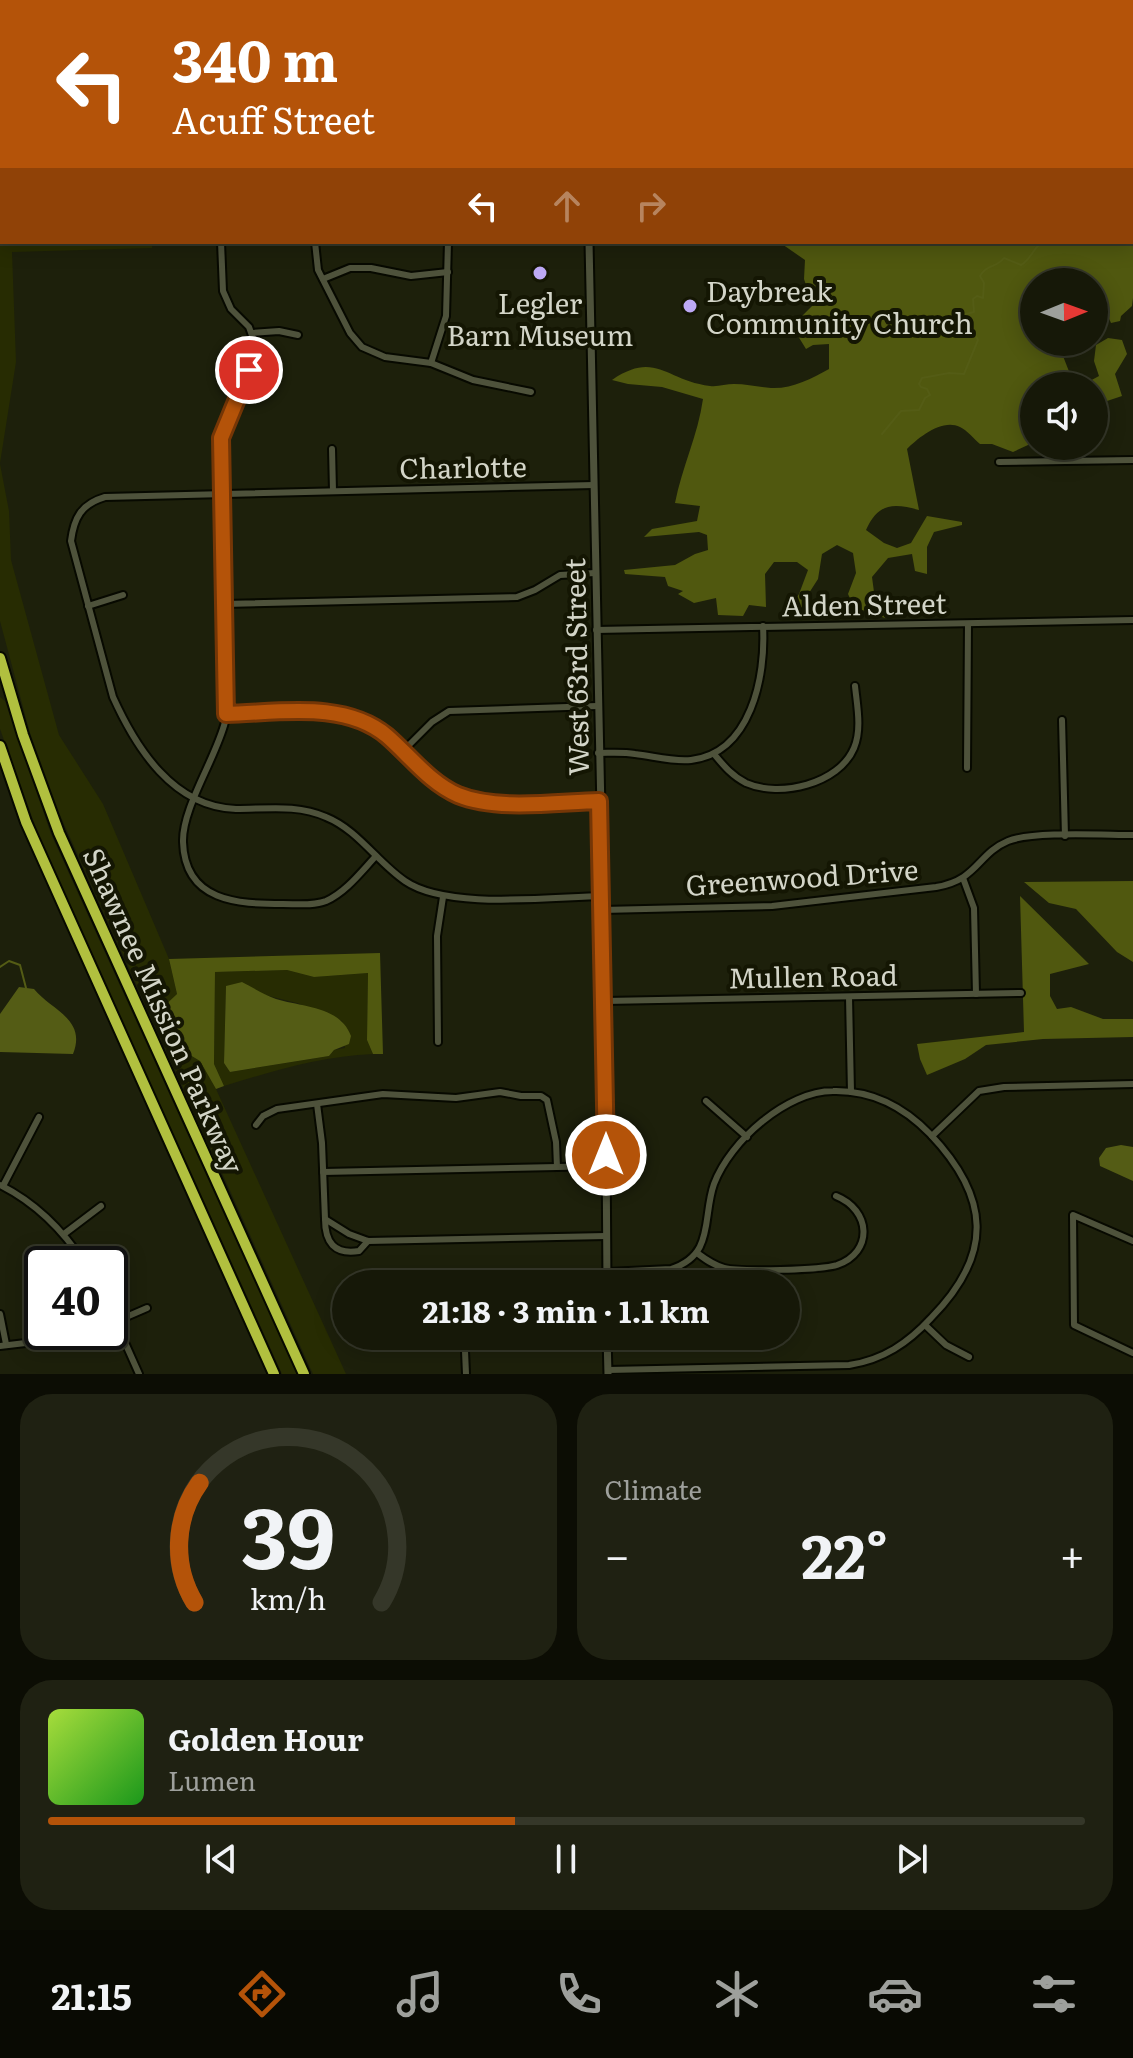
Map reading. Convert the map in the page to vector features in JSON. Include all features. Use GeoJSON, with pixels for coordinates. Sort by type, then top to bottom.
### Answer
{"type":"FeatureCollection","features":[{"type":"Feature","properties":{"kind":"highway","name":"Shawnee Mission Parkway"},"geometry":{"type":"LineString","coordinates":[[0,658],[23,735],[59,833],[304,1374]]}},
{"type":"Feature","properties":{"kind":"highway","name":"Shawnee Mission Parkway"},"geometry":{"type":"LineString","coordinates":[[0,746],[26,822],[274,1374]]}},
{"type":"Feature","properties":{"kind":"street"},"geometry":{"type":"LineString","coordinates":[[221,244],[223,291],[231,309],[252,333],[255,344],[254,358],[221,438],[226,714],[222,735],[187,818],[183,839],[190,870],[197,881],[227,901],[305,904],[326,901],[342,891],[376,856]]}},
{"type":"Feature","properties":{"kind":"street"},"geometry":{"type":"LineString","coordinates":[[315,244],[323,279],[350,333],[362,347],[385,357],[431,363],[473,380],[531,392]]}},
{"type":"Feature","properties":{"kind":"street"},"geometry":{"type":"LineString","coordinates":[[431,363],[446,316],[448,244]]}},
{"type":"Feature","properties":{"kind":"street","name":"West 63rd Street"},"geometry":{"type":"LineString","coordinates":[[589,244],[605,1001],[607,1270]]}},
{"type":"Feature","properties":{"kind":"street"},"geometry":{"type":"LineString","coordinates":[[323,279],[350,268],[423,276],[448,272]]}},
{"type":"Feature","properties":{"kind":"street"},"geometry":{"type":"LineString","coordinates":[[252,333],[279,331],[298,335]]}},
{"type":"Feature","properties":{"kind":"street"},"geometry":{"type":"LineString","coordinates":[[332,449],[333,491]]}},
{"type":"Feature","properties":{"kind":"street"},"geometry":{"type":"LineString","coordinates":[[999,462],[1133,460]]}},
{"type":"Feature","properties":{"kind":"street","name":"Charlotte"},"geometry":{"type":"LineString","coordinates":[[88,606],[71,541],[73,524],[86,505],[94,500],[112,496],[594,485]]}},
{"type":"Feature","properties":{"kind":"street"},"geometry":{"type":"LineString","coordinates":[[225,604],[517,597],[560,575],[595,573]]}},
{"type":"Feature","properties":{"kind":"street"},"geometry":{"type":"LineString","coordinates":[[123,595],[88,606],[113,697],[120,713],[161,775],[181,792],[220,807],[295,808],[325,816],[349,831],[416,888],[443,897],[602,896]]}},
{"type":"Feature","properties":{"kind":"street","name":"Alden Street"},"geometry":{"type":"LineString","coordinates":[[596,630],[1133,620]]}},
{"type":"Feature","properties":{"kind":"street"},"geometry":{"type":"LineString","coordinates":[[967,768],[968,624]]}},
{"type":"Feature","properties":{"kind":"street"},"geometry":{"type":"LineString","coordinates":[[598,753],[626,753],[688,761],[714,754],[723,748],[739,731],[759,685],[763,662],[763,626]]}},
{"type":"Feature","properties":{"kind":"street"},"geometry":{"type":"LineString","coordinates":[[714,754],[726,769],[753,786],[805,786],[827,779],[854,749],[858,723],[855,686]]}},
{"type":"Feature","properties":{"kind":"street"},"geometry":{"type":"LineString","coordinates":[[403,751],[432,722],[449,711],[597,706]]}},
{"type":"Feature","properties":{"kind":"street"},"geometry":{"type":"LineString","coordinates":[[226,714],[316,712],[349,716],[379,730],[438,784],[473,800],[503,803],[599,801]]}},
{"type":"Feature","properties":{"kind":"street"},"geometry":{"type":"LineString","coordinates":[[1062,720],[1065,836]]}},
{"type":"Feature","properties":{"kind":"street","name":"Greenwood Drive"},"geometry":{"type":"LineString","coordinates":[[602,910],[799,904],[936,887],[963,878],[1004,843],[1027,837],[1133,835]]}},
{"type":"Feature","properties":{"kind":"street"},"geometry":{"type":"LineString","coordinates":[[963,878],[974,908],[976,994]]}},
{"type":"Feature","properties":{"kind":"street"},"geometry":{"type":"LineString","coordinates":[[438,1042],[437,936],[443,897]]}},
{"type":"Feature","properties":{"kind":"street","name":"Mullen Road"},"geometry":{"type":"LineString","coordinates":[[605,1001],[1021,993]]}},
{"type":"Feature","properties":{"kind":"street"},"geometry":{"type":"LineString","coordinates":[[849,997],[851,1092]]}},
{"type":"Feature","properties":{"kind":"street"},"geometry":{"type":"LineString","coordinates":[[932,1136],[979,1091],[1004,1087],[1133,1084]]}},
{"type":"Feature","properties":{"kind":"street"},"geometry":{"type":"LineString","coordinates":[[607,1350],[608,1372],[849,1365],[878,1358],[905,1343],[960,1285],[973,1255],[976,1225],[968,1186],[958,1166],[915,1119],[889,1102],[862,1093],[827,1091],[798,1098],[769,1115],[747,1137],[727,1160],[714,1183],[704,1243],[697,1253],[680,1266],[650,1270]]}},
{"type":"Feature","properties":{"kind":"street"},"geometry":{"type":"LineString","coordinates":[[256,1125],[263,1116],[277,1109],[383,1094],[456,1098],[500,1092],[541,1096],[547,1100],[554,1126],[557,1167]]}},
{"type":"Feature","properties":{"kind":"street"},"geometry":{"type":"LineString","coordinates":[[706,1101],[747,1137]]}},
{"type":"Feature","properties":{"kind":"street"},"geometry":{"type":"LineString","coordinates":[[317,1104],[326,1237],[331,1246],[340,1250],[359,1251],[368,1241]]}},
{"type":"Feature","properties":{"kind":"street"},"geometry":{"type":"LineString","coordinates":[[39,1117],[2,1186],[42,1212],[72,1246]]}},
{"type":"Feature","properties":{"kind":"street"},"geometry":{"type":"LineString","coordinates":[[323,1172],[606,1166]]}},
{"type":"Feature","properties":{"kind":"street"},"geometry":{"type":"LineString","coordinates":[[697,1253],[712,1263],[731,1269],[837,1265],[860,1246],[864,1231],[861,1215],[854,1206],[836,1196]]}},
{"type":"Feature","properties":{"kind":"street"},"geometry":{"type":"LineString","coordinates":[[64,1234],[101,1206]]}},
{"type":"Feature","properties":{"kind":"street"},"geometry":{"type":"LineString","coordinates":[[1133,1241],[1073,1215],[1074,1325],[1133,1353]]}},
{"type":"Feature","properties":{"kind":"street"},"geometry":{"type":"LineString","coordinates":[[325,1219],[349,1234],[368,1241],[606,1236]]}},
{"type":"Feature","properties":{"kind":"street"},"geometry":{"type":"LineString","coordinates":[[128,1316],[147,1308]]}},
{"type":"Feature","properties":{"kind":"street"},"geometry":{"type":"LineString","coordinates":[[0,1314],[3,1345],[24,1343]]}},
{"type":"Feature","properties":{"kind":"street"},"geometry":{"type":"LineString","coordinates":[[925,1325],[946,1345],[969,1357]]}},
{"type":"Feature","properties":{"kind":"street"},"geometry":{"type":"LineString","coordinates":[[127,1350],[139,1374]]}},
{"type":"Feature","properties":{"kind":"street"},"geometry":{"type":"LineString","coordinates":[[465,1350],[466,1374]]}},
{"type":"Feature","properties":{"kind":"street"},"geometry":{"type":"LineString","coordinates":[[818,1365],[818,1374]]}},
{"type":"Feature","properties":{"kind":"shaded area"},"geometry":{"type":"Polygon","coordinates":[[[0,244],[152,244],[152,248],[12,252],[16,362],[0,463],[0,244]]]}},
{"type":"Feature","properties":{"kind":"shaded area"},"geometry":{"type":"Polygon","coordinates":[[[782,244],[1133,244],[1132,306],[1120,321],[1111,323],[1108,316],[1108,268],[1020,268],[1020,356],[1063,356],[1069,372],[1020,372],[1020,449],[1013,452],[992,444],[980,444],[960,427],[946,425],[931,430],[907,449],[919,510],[887,507],[876,514],[866,530],[897,548],[911,543],[927,516],[962,522],[962,525],[934,532],[927,547],[927,574],[915,571],[912,554],[888,558],[872,577],[874,592],[890,611],[885,618],[854,607],[848,594],[856,573],[853,553],[837,545],[822,554],[818,579],[809,593],[812,605],[789,610],[808,570],[797,562],[774,562],[765,574],[766,607],[749,605],[743,616],[718,615],[716,598],[694,603],[678,594],[683,591],[668,586],[665,577],[625,574],[624,570],[675,565],[708,550],[707,535],[699,532],[644,537],[652,529],[697,521],[700,506],[675,503],[703,399],[662,387],[612,380],[627,371],[651,367],[710,386],[739,384],[779,388],[801,383],[829,369],[829,344],[813,345],[806,349],[798,336],[807,327],[800,318],[814,304],[814,292],[807,288],[805,260],[782,244]]]}},
{"type":"Feature","properties":{"kind":"shaded area"},"geometry":{"type":"Polygon","coordinates":[[[1108,338],[1122,340],[1127,354],[1115,374],[1122,396],[1108,401],[1108,372],[1098,372],[1094,361],[1095,356],[1108,356],[1108,338]]]}},
{"type":"Feature","properties":{"kind":"shaded area"},"geometry":{"type":"Polygon","coordinates":[[[0,464],[9,511],[11,560],[59,735],[103,804],[169,959],[177,994],[160,1011],[174,1041],[180,1049],[200,1061],[216,1089],[332,1343],[332,1350],[335,1350],[346,1374],[313,1374],[59,813],[30,733],[0,621],[0,464]]]}},
{"type":"Feature","properties":{"kind":"shaded area"},"geometry":{"type":"Polygon","coordinates":[[[0,697],[5,701],[51,834],[297,1374],[282,1374],[40,839],[0,729],[0,697]]]}},
{"type":"Feature","properties":{"kind":"shaded area"},"geometry":{"type":"Polygon","coordinates":[[[1133,881],[1133,962],[1117,952],[1076,909],[1049,903],[1024,882],[1133,881]]]}},
{"type":"Feature","properties":{"kind":"shaded area"},"geometry":{"type":"Polygon","coordinates":[[[1020,896],[1089,964],[1050,974],[1050,996],[1057,1009],[1071,1007],[1103,1019],[1133,1019],[1133,1037],[1043,1039],[986,1045],[965,1059],[927,1075],[917,1044],[1024,1032],[1020,896]]]}},
{"type":"Feature","properties":{"kind":"shaded area"},"geometry":{"type":"Polygon","coordinates":[[[380,953],[383,1054],[373,1054],[367,1040],[368,973],[314,977],[287,970],[215,972],[214,1064],[224,1086],[216,1089],[200,1061],[180,1049],[174,1041],[160,1010],[177,994],[169,959],[380,953]]]}},
{"type":"Feature","properties":{"kind":"shaded area"},"geometry":{"type":"Polygon","coordinates":[[[287,970],[314,977],[368,973],[367,1040],[373,1054],[316,1061],[224,1086],[214,1064],[215,972],[287,970]],[[242,982],[226,987],[224,1063],[230,1072],[329,1056],[334,1050],[345,1048],[342,1021],[297,1003],[265,995],[242,982]]]}},
{"type":"Feature","properties":{"kind":"shaded area"},"geometry":{"type":"Polygon","coordinates":[[[242,982],[276,999],[329,1013],[346,1026],[351,1036],[349,1044],[334,1050],[329,1056],[230,1072],[224,1063],[226,986],[242,982]]]}},
{"type":"Feature","properties":{"kind":"shaded area"},"geometry":{"type":"Polygon","coordinates":[[[19,987],[34,989],[65,1016],[75,1032],[73,1054],[0,1052],[0,1014],[19,987]]]}},
{"type":"Feature","properties":{"kind":"shaded area"},"geometry":{"type":"Polygon","coordinates":[[[1121,1145],[1133,1147],[1133,1181],[1100,1166],[1099,1158],[1106,1148],[1121,1145]]]}},
{"type":"Feature","properties":{"kind":"waterway"},"geometry":{"type":"LineString","coordinates":[[882,434],[901,411],[919,410],[930,395],[919,384],[922,378],[949,373],[964,374],[978,340],[974,333],[968,332],[962,318],[974,312],[973,299],[977,296],[983,298],[984,283],[980,276],[983,272],[1004,258],[1021,265],[1040,244]]}},
{"type":"Feature","properties":{"kind":"waterway"},"geometry":{"type":"LineString","coordinates":[[0,967],[9,961],[20,965],[26,988]]}},
{"type":"Feature","properties":{"kind":"place","name":"Legler Barn Museum"},"geometry":{"type":"Point","coordinates":[540,273]}},
{"type":"Feature","properties":{"kind":"place","name":"Daybreak Community Church"},"geometry":{"type":"Point","coordinates":[690,306]}},
{"type":"Feature","properties":{"kind":"route"},"geometry":{"type":"LineString","coordinates":[[249,370],[221,438],[226,714],[316,712],[349,716],[379,730],[438,784],[473,800],[489,803],[599,801],[606,1155]]}}]}
